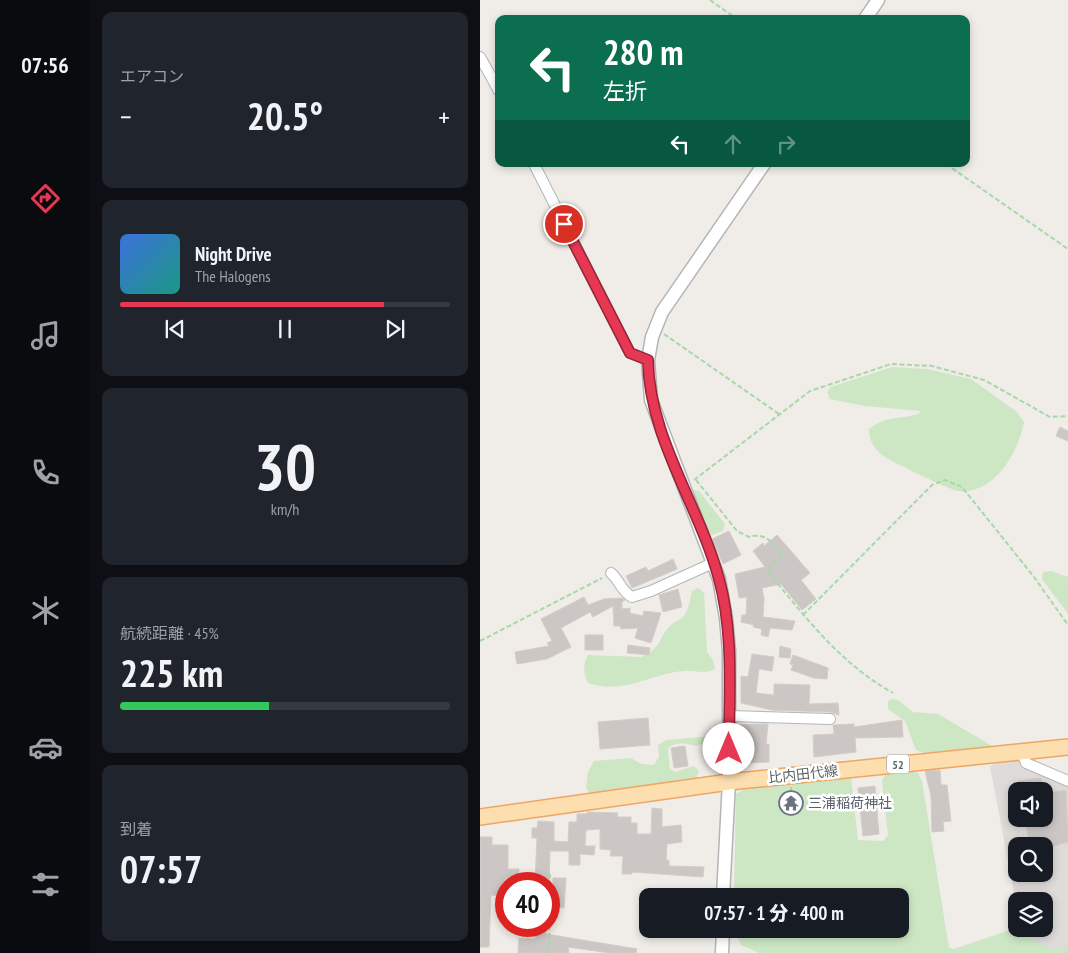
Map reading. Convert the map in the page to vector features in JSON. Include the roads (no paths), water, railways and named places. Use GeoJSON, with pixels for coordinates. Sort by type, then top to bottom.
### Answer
{"type":"FeatureCollection","features":[{"type":"Feature","properties":{"kind":"main road","name":"比内田代線"},"geometry":{"type":"LineString","coordinates":[[480,817],[729,782],[1068,747]]}},
{"type":"Feature","properties":{"kind":"street"},"geometry":{"type":"LineString","coordinates":[[868,15],[878,0]]}},
{"type":"Feature","properties":{"kind":"street"},"geometry":{"type":"LineString","coordinates":[[480,57],[495,84]]}},
{"type":"Feature","properties":{"kind":"street"},"geometry":{"type":"LineString","coordinates":[[536,167],[630,353],[648,360]]}},
{"type":"Feature","properties":{"kind":"street"},"geometry":{"type":"LineString","coordinates":[[723,888],[729,782],[726,618],[719,579],[651,400],[648,360],[662,312],[679,284],[762,167]]}},
{"type":"Feature","properties":{"kind":"street"},"geometry":{"type":"LineString","coordinates":[[611,573],[616,578],[623,592],[632,597],[713,563]]}},
{"type":"Feature","properties":{"kind":"street"},"geometry":{"type":"LineString","coordinates":[[729,716],[830,719]]}},
{"type":"Feature","properties":{"kind":"street"},"geometry":{"type":"LineString","coordinates":[[1022,752],[1026,763],[1068,781]]}},
{"type":"Feature","properties":{"kind":"street"},"geometry":{"type":"LineString","coordinates":[[722,953],[723,938]]}},
{"type":"Feature","properties":{"kind":"place","name":"三浦稲荷神社"},"geometry":{"type":"Point","coordinates":[791,803]}}]}
